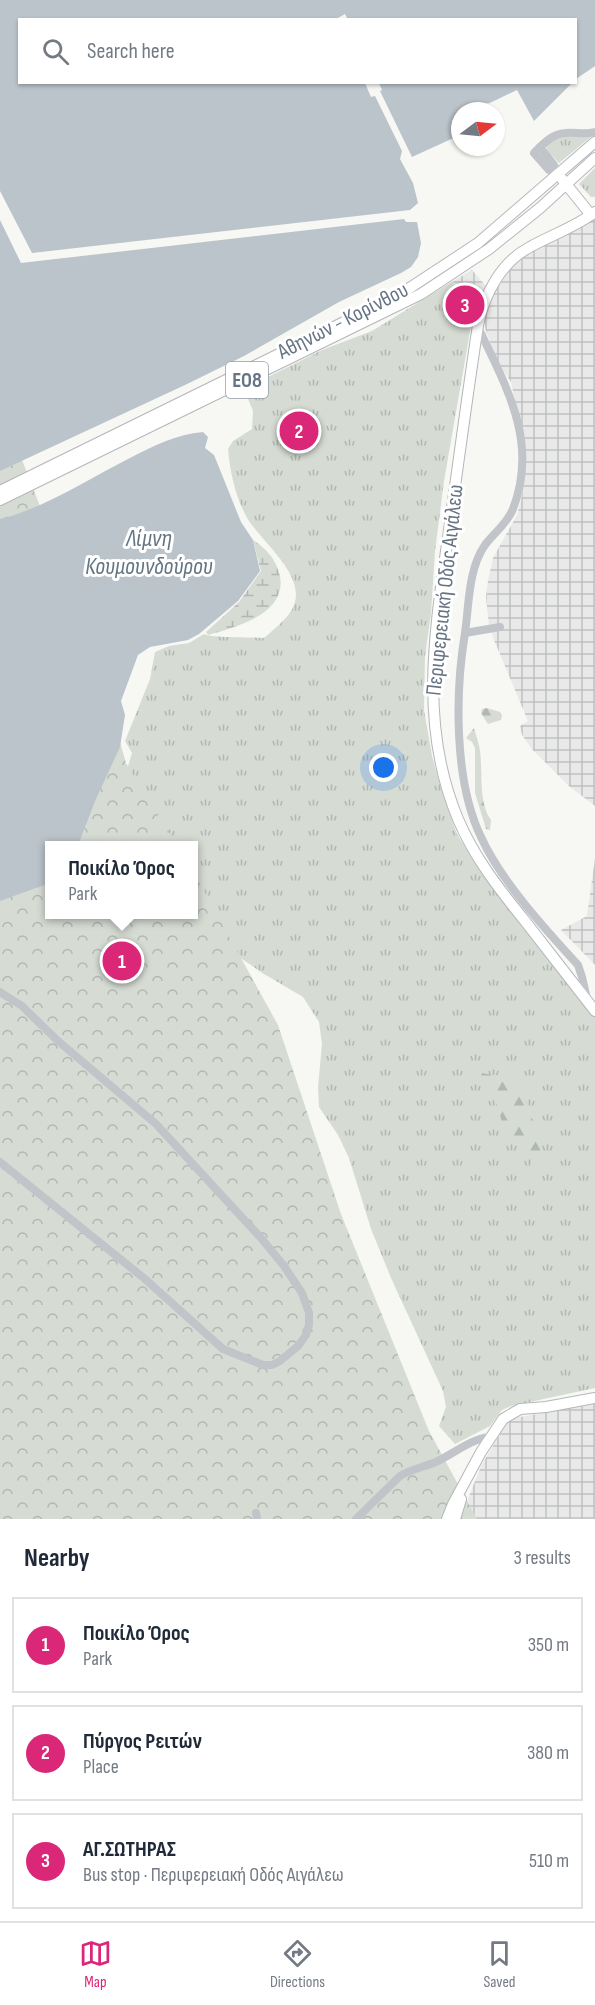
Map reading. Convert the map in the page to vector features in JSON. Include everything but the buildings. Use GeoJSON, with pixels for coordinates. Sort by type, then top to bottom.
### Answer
{"type":"FeatureCollection","features":[{"type":"Feature","properties":{"kind":"highway","name":"Αθηνών - Κορίνθου"},"geometry":{"type":"LineString","coordinates":[[0,491],[399,295],[478,243],[595,142]]}},
{"type":"Feature","properties":{"kind":"highway","name":"Αθηνών - Κορίνθου"},"geometry":{"type":"LineString","coordinates":[[0,500],[421,294],[489,249],[595,158]]}},
{"type":"Feature","properties":{"kind":"highway"},"geometry":{"type":"LineString","coordinates":[[558,174],[593,213]]}},
{"type":"Feature","properties":{"kind":"highway","name":"Περιφερειακή Οδός Αιγάλεω"},"geometry":{"type":"LineString","coordinates":[[593,213],[529,247],[514,258],[487,294],[478,325],[437,618],[432,674],[435,735],[451,799],[477,857],[595,1011]]}},
{"type":"Feature","properties":{"kind":"highway"},"geometry":{"type":"LineString","coordinates":[[447,1519],[489,1437],[510,1413],[520,1409],[595,1398]]}},
{"type":"Feature","properties":{"kind":"highway"},"geometry":{"type":"LineString","coordinates":[[455,1519],[466,1482]]}},
{"type":"Feature","properties":{"kind":"street"},"geometry":{"type":"LineString","coordinates":[[558,174],[549,170],[537,150],[558,134],[595,132]]}},
{"type":"Feature","properties":{"kind":"street"},"geometry":{"type":"LineString","coordinates":[[478,325],[513,401],[520,431],[522,466],[513,509],[500,530],[485,545],[472,578],[458,685],[461,751],[472,815],[481,838],[519,895],[578,965],[587,1000]]}},
{"type":"Feature","properties":{"kind":"street"},"geometry":{"type":"LineString","coordinates":[[465,633],[500,627]]}},
{"type":"Feature","properties":{"kind":"street"},"geometry":{"type":"LineString","coordinates":[[0,992],[29,1012],[58,1041],[156,1124],[285,1266],[302,1293],[309,1313],[306,1335],[298,1346],[272,1365],[262,1365],[232,1353],[211,1338],[146,1279],[57,1210],[0,1162]]}},
{"type":"Feature","properties":{"kind":"street"},"geometry":{"type":"LineString","coordinates":[[356,1519],[400,1476],[489,1437]]}},
{"type":"Feature","properties":{"kind":"shaded area"},"geometry":{"type":"Polygon","coordinates":[[[595,218],[595,806],[569,786],[532,749],[522,735],[520,726],[528,721],[489,625],[486,597],[488,581],[493,558],[517,515],[524,482],[525,448],[511,382],[496,360],[485,328],[484,315],[487,304],[509,271],[525,256],[595,218]]]}},
{"type":"Feature","properties":{"kind":"shaded area"},"geometry":{"type":"Polygon","coordinates":[[[472,270],[486,286],[477,307],[460,295],[455,297],[453,281],[472,270]]]}},
{"type":"Feature","properties":{"kind":"shaded area"},"geometry":{"type":"Polygon","coordinates":[[[595,858],[595,965],[561,930],[587,916],[595,858]]]}},
{"type":"Feature","properties":{"kind":"shaded area"},"geometry":{"type":"Polygon","coordinates":[[[595,1400],[595,1519],[460,1519],[481,1466],[509,1419],[564,1409],[595,1400]]]}},
{"type":"Feature","properties":{"kind":"green space"},"geometry":{"type":"Polygon","coordinates":[[[562,136],[591,137],[559,163],[546,146],[562,136]]]}},
{"type":"Feature","properties":{"kind":"green space"},"geometry":{"type":"Polygon","coordinates":[[[595,168],[595,197],[591,197],[579,184],[595,168]]]}},
{"type":"Feature","properties":{"kind":"green space"},"geometry":{"type":"Polygon","coordinates":[[[453,281],[456,296],[460,295],[477,307],[472,320],[444,481],[425,656],[424,710],[432,756],[457,834],[483,875],[595,1017],[595,1388],[511,1406],[502,1410],[490,1426],[455,1444],[439,1426],[446,1407],[443,1391],[371,1229],[349,1158],[338,1135],[319,1107],[318,1087],[322,1044],[319,1022],[303,997],[264,974],[194,926],[194,919],[198,919],[198,841],[118,841],[125,776],[132,753],[125,741],[150,679],[155,652],[169,646],[189,643],[204,634],[264,638],[288,615],[296,599],[295,586],[290,573],[246,516],[234,483],[228,449],[233,441],[252,429],[253,411],[244,389],[322,350],[372,331],[453,281]]]}},
{"type":"Feature","properties":{"kind":"green space"},"geometry":{"type":"Polygon","coordinates":[[[0,403],[88,630],[126,763],[175,841],[45,841],[45,919],[198,919],[198,880],[278,1025],[341,1214],[429,1431],[477,1519],[0,1519],[0,403]]]}},
{"type":"Feature","properties":{"kind":"green space"},"geometry":{"type":"Polygon","coordinates":[[[253,540],[263,547],[276,564],[280,576],[280,589],[276,600],[257,617],[208,635],[206,632],[239,602],[261,571],[253,540]]]}},
{"type":"Feature","properties":{"kind":"green space"},"geometry":{"type":"Polygon","coordinates":[[[487,708],[500,712],[501,720],[488,724],[481,713],[482,709],[487,708]]]}},
{"type":"Feature","properties":{"kind":"green space"},"geometry":{"type":"Polygon","coordinates":[[[474,728],[480,751],[484,805],[491,820],[490,830],[486,829],[475,793],[475,748],[466,738],[474,728]]]}},
{"type":"Feature","properties":{"kind":"green space"},"geometry":{"type":"Polygon","coordinates":[[[479,1072],[512,1077],[520,1084],[539,1141],[538,1163],[531,1167],[531,1159],[526,1150],[519,1141],[513,1140],[506,1133],[498,1107],[489,1095],[479,1072]]]}},
{"type":"Feature","properties":{"kind":"water"},"geometry":{"type":"Polygon","coordinates":[[[0,0],[595,0],[595,66],[577,78],[577,18],[347,18],[345,14],[338,18],[18,18],[18,84],[365,84],[371,97],[375,96],[402,151],[400,159],[413,183],[418,203],[410,210],[32,253],[0,191],[0,0]]]}},
{"type":"Feature","properties":{"kind":"water"},"geometry":{"type":"Polygon","coordinates":[[[379,84],[571,84],[534,121],[517,90],[492,102],[451,102],[451,139],[412,157],[380,91],[382,90],[379,84]]]}},
{"type":"Feature","properties":{"kind":"water"},"geometry":{"type":"Polygon","coordinates":[[[404,219],[406,222],[417,222],[421,243],[418,257],[411,267],[339,302],[244,356],[0,471],[0,220],[21,263],[404,219]]]}},
{"type":"Feature","properties":{"kind":"water","name":"Λίμνη Κουμουνδούρου"},"geometry":{"type":"Polygon","coordinates":[[[203,432],[208,437],[205,448],[214,455],[241,522],[253,540],[260,571],[238,601],[199,634],[188,640],[150,647],[138,655],[121,701],[125,715],[120,747],[80,841],[45,841],[45,885],[0,901],[0,519],[49,501],[156,445],[184,435],[203,432]]]}},
{"type":"Feature","properties":{"kind":"place","name":"ΑΓ.ΣΩΤΗΡΑΣ"},"geometry":{"type":"Point","coordinates":[465,305]}},
{"type":"Feature","properties":{"kind":"place","name":"Πύργος Ρειτών"},"geometry":{"type":"Point","coordinates":[299,431]}},
{"type":"Feature","properties":{"kind":"place","name":"Ποικίλο Όρος"},"geometry":{"type":"Point","coordinates":[122,961]}}]}
